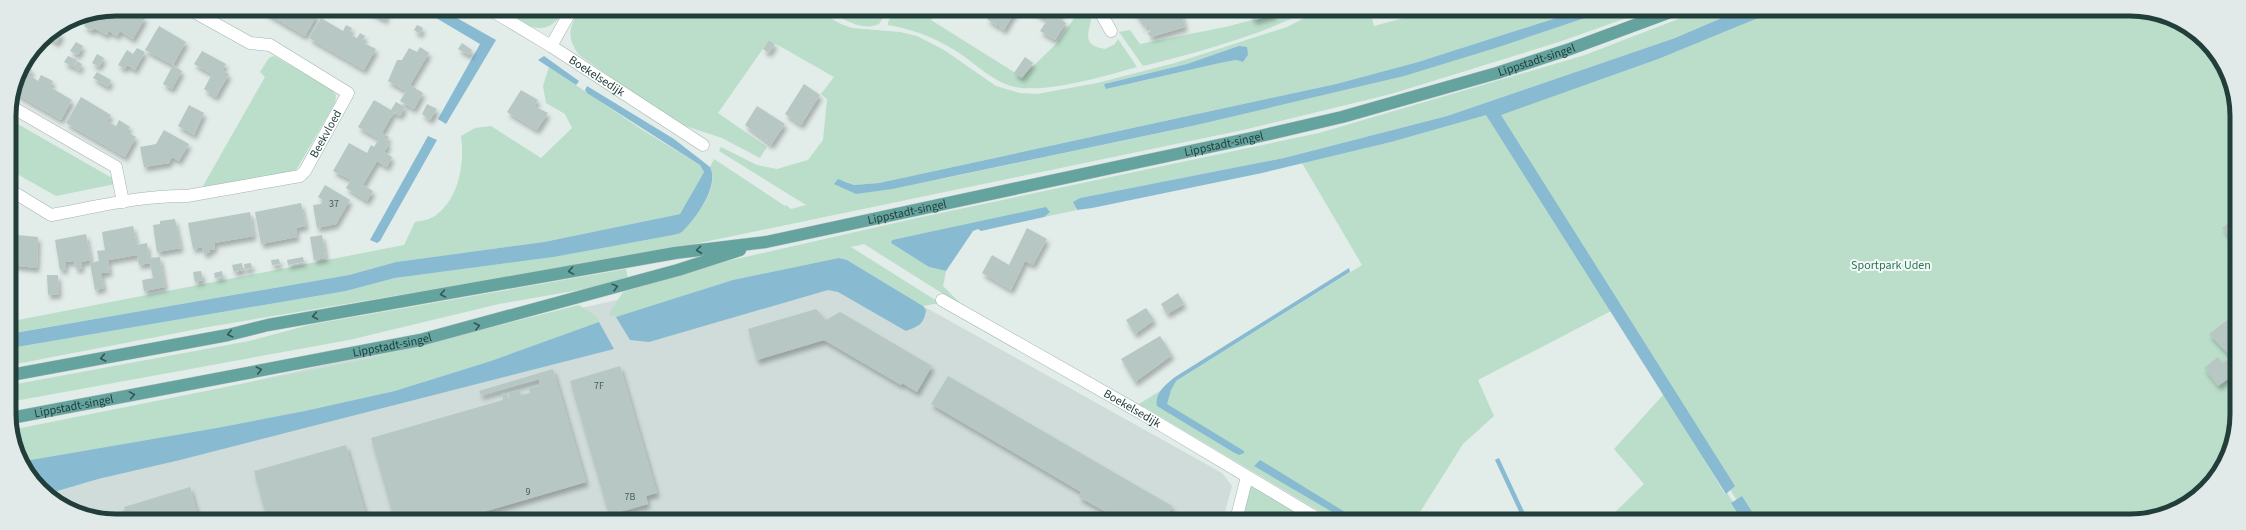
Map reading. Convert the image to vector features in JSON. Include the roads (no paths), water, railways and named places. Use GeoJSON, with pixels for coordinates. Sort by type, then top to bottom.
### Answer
{"type":"FeatureCollection","features":[{"type":"Feature","properties":{"kind":"main road","name":"Lippstadt-singel"},"geometry":{"type":"LineString","coordinates":[[16,374],[268,325],[541,276],[675,253],[766,242],[1342,117],[1497,73],[1570,49],[1659,16]]}},
{"type":"Feature","properties":{"kind":"main road","name":"Lippstadt-singel"},"geometry":{"type":"LineString","coordinates":[[16,417],[356,350],[420,340],[678,270],[766,242]]}},
{"type":"Feature","properties":{"kind":"street","name":"Beekvloed"},"geometry":{"type":"LineString","coordinates":[[16,194],[51,215],[123,202],[172,196],[187,196],[300,176],[305,171],[348,93],[270,45],[250,43],[202,16]]}},
{"type":"Feature","properties":{"kind":"street","name":"Boekelsedijk"},"geometry":{"type":"LineString","coordinates":[[501,16],[551,46],[703,145]]}},
{"type":"Feature","properties":{"kind":"street"},"geometry":{"type":"LineString","coordinates":[[551,46],[568,16]]}},
{"type":"Feature","properties":{"kind":"street"},"geometry":{"type":"LineString","coordinates":[[1103,16],[1112,31]]}},
{"type":"Feature","properties":{"kind":"street"},"geometry":{"type":"LineString","coordinates":[[16,109],[116,167],[123,202]]}},
{"type":"Feature","properties":{"kind":"street","name":"Boekelsedijk"},"geometry":{"type":"LineString","coordinates":[[942,300],[1310,514]]}},
{"type":"Feature","properties":{"kind":"street"},"geometry":{"type":"LineString","coordinates":[[1238,514],[1247,477]]}},
{"type":"Feature","properties":{"kind":"water"},"geometry":{"type":"Polygon","coordinates":[[[433,16],[453,16],[496,40],[446,124],[438,119],[480,44],[433,16]]]}},
{"type":"Feature","properties":{"kind":"water"},"geometry":{"type":"Polygon","coordinates":[[[1562,16],[1591,16],[1502,46],[1404,76],[1192,126],[892,189],[856,194],[834,184],[838,179],[854,185],[879,183],[1336,84],[1418,62],[1562,16]]]}},
{"type":"Feature","properties":{"kind":"water"},"geometry":{"type":"Polygon","coordinates":[[[1726,16],[1763,16],[1658,59],[1501,115],[1735,486],[1726,494],[1486,115],[1391,142],[1262,173],[1092,208],[1077,210],[1073,202],[1080,198],[1284,158],[1447,116],[1675,38],[1726,16]]]}},
{"type":"Feature","properties":{"kind":"water"},"geometry":{"type":"Polygon","coordinates":[[[1239,46],[1247,47],[1248,55],[1243,62],[1236,60],[1220,63],[1106,89],[1104,84],[1187,64],[1239,46]]]}},
{"type":"Feature","properties":{"kind":"water"},"geometry":{"type":"Polygon","coordinates":[[[544,56],[579,81],[576,85],[538,60],[544,56]]]}},
{"type":"Feature","properties":{"kind":"water"},"geometry":{"type":"Polygon","coordinates":[[[587,86],[674,139],[710,167],[712,183],[705,202],[694,219],[682,232],[668,236],[554,257],[395,278],[346,291],[16,347],[16,333],[349,275],[396,262],[544,242],[680,214],[704,172],[700,165],[587,93],[585,90],[587,86]]]}},
{"type":"Feature","properties":{"kind":"water"},"geometry":{"type":"Polygon","coordinates":[[[428,136],[437,140],[380,241],[377,243],[370,240],[428,136]]]}},
{"type":"Feature","properties":{"kind":"water"},"geometry":{"type":"Polygon","coordinates":[[[1046,207],[1050,212],[1044,217],[981,231],[978,229],[973,231],[946,271],[929,267],[891,243],[892,240],[1046,207]]]}},
{"type":"Feature","properties":{"kind":"water"},"geometry":{"type":"Polygon","coordinates":[[[839,258],[847,260],[923,306],[926,310],[924,318],[920,324],[906,331],[838,292],[828,290],[649,342],[630,340],[616,317],[733,280],[839,258]]]}},
{"type":"Feature","properties":{"kind":"water"},"geometry":{"type":"Polygon","coordinates":[[[1349,268],[1350,272],[1176,381],[1171,390],[1167,404],[1244,451],[1244,453],[1239,455],[1233,452],[1157,406],[1157,397],[1159,393],[1175,377],[1349,268]]]}},
{"type":"Feature","properties":{"kind":"water"},"geometry":{"type":"Polygon","coordinates":[[[599,322],[614,349],[180,460],[98,479],[54,492],[45,485],[27,461],[217,428],[305,411],[395,391],[491,361],[599,322]]]}},
{"type":"Feature","properties":{"kind":"water"},"geometry":{"type":"Polygon","coordinates":[[[1499,458],[1525,514],[1520,514],[1495,460],[1499,458]]]}},
{"type":"Feature","properties":{"kind":"water"},"geometry":{"type":"Polygon","coordinates":[[[1260,460],[1348,514],[1336,514],[1254,466],[1260,460]]]}},
{"type":"Feature","properties":{"kind":"water"},"geometry":{"type":"Polygon","coordinates":[[[1742,496],[1753,514],[1738,514],[1731,503],[1742,496]]]}},
{"type":"Feature","properties":{"kind":"park label","name":"Sportpark Uden"},"geometry":{"type":"Point","coordinates":[1891,265]}}]}
